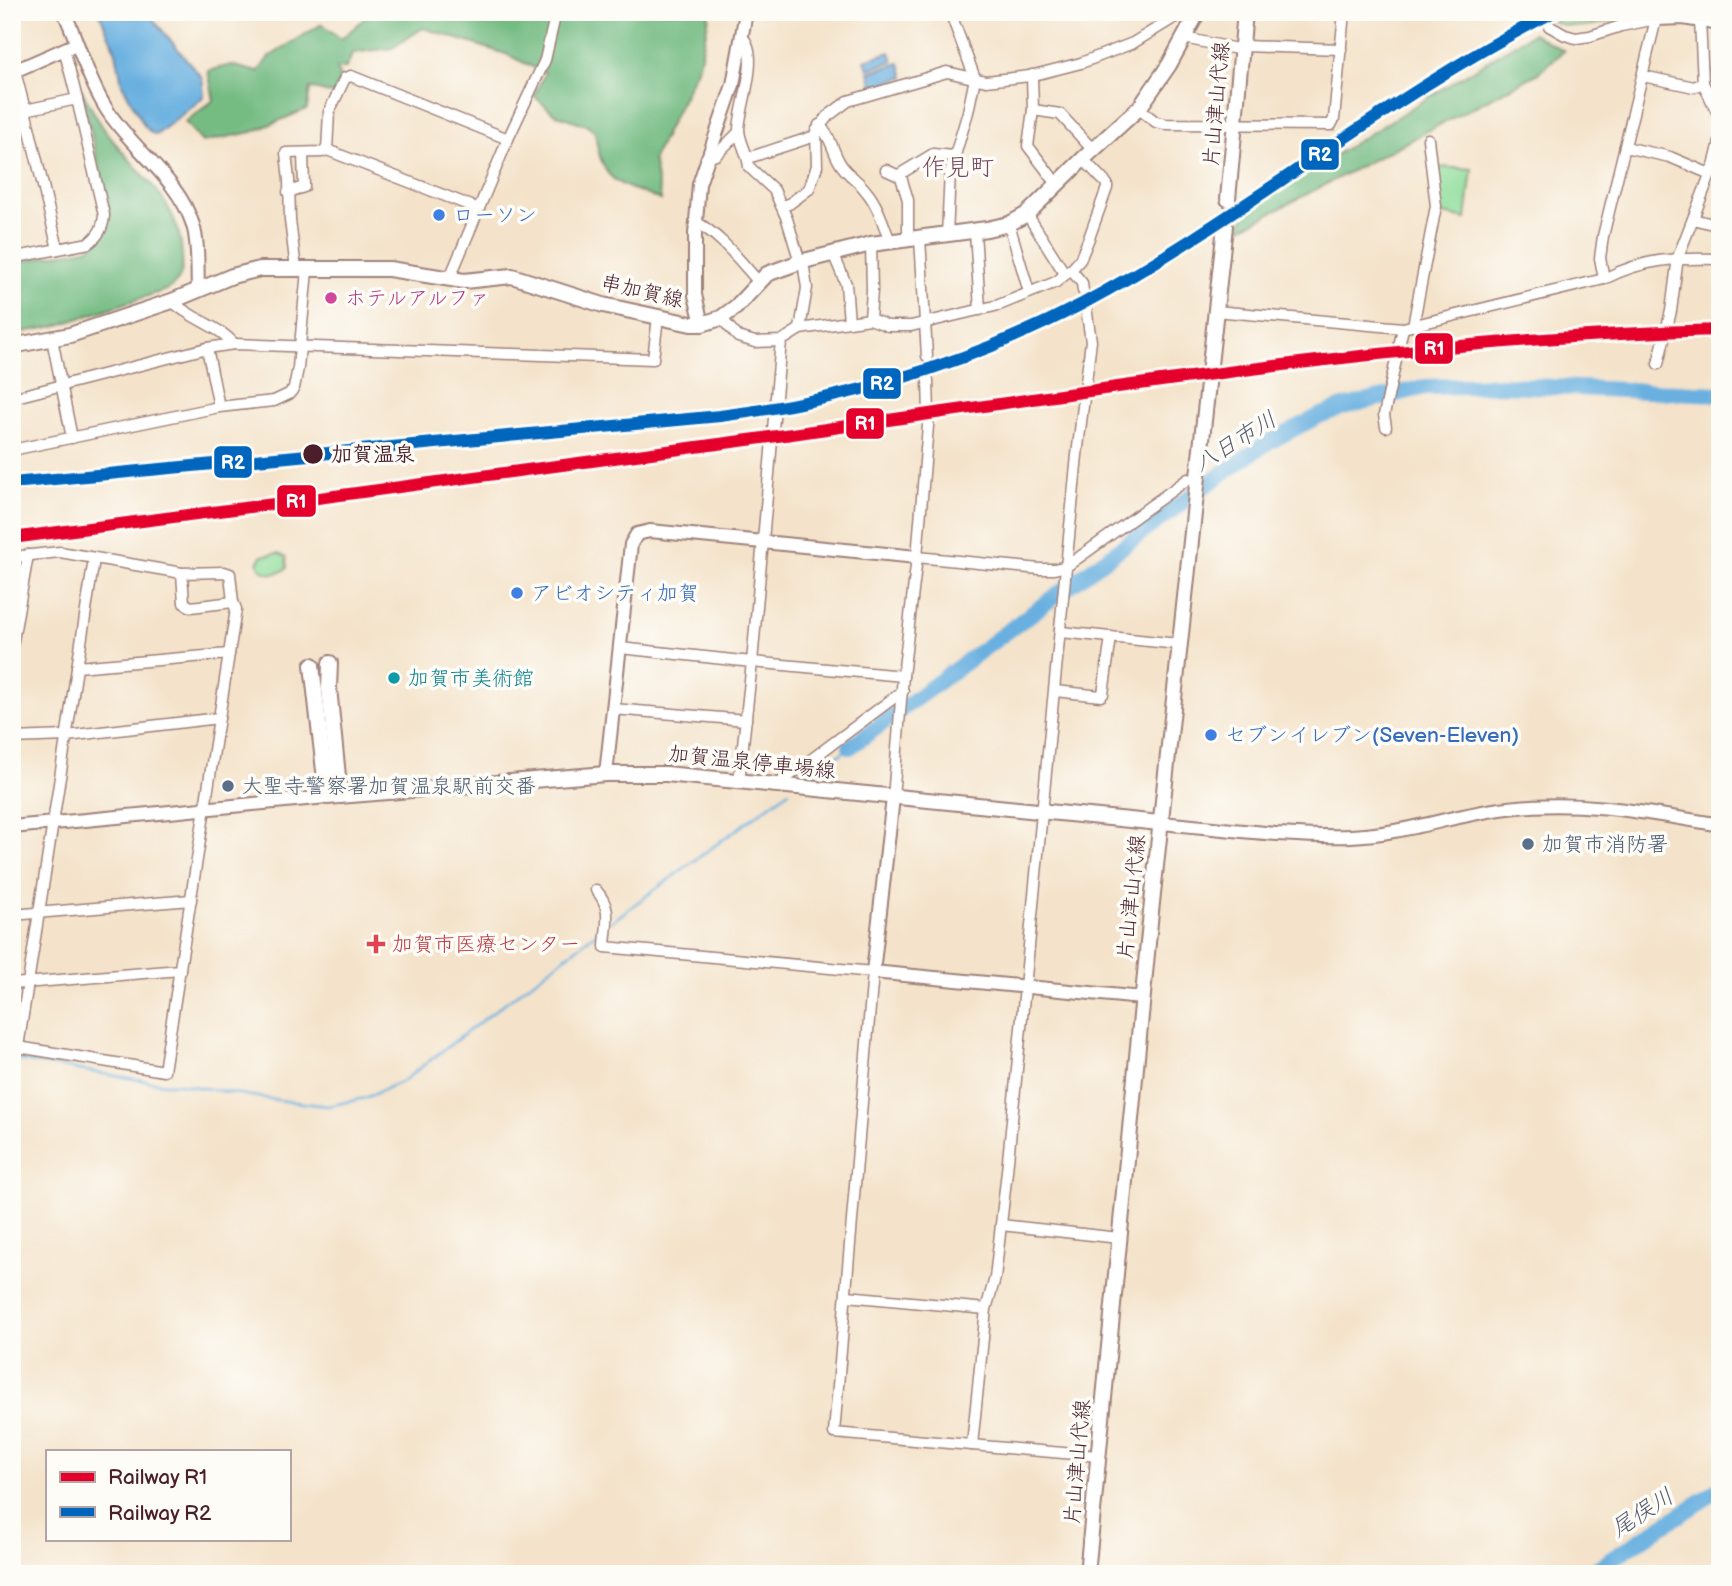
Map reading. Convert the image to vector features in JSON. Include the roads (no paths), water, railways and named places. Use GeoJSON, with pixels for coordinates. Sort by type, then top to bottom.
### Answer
{"type":"FeatureCollection","features":[{"type":"Feature","properties":{"kind":"main road","name":"片山津山代線"},"geometry":{"type":"LineString","coordinates":[[1228,199],[1245,12]]}},
{"type":"Feature","properties":{"kind":"main road","name":"串加賀線"},"geometry":{"type":"LineString","coordinates":[[12,346],[52,339],[172,300],[245,271],[302,269],[389,269],[449,280],[476,281],[512,276],[603,305],[702,324],[721,318],[736,307],[767,274],[801,262],[871,244],[1009,224],[1027,214],[1139,109],[1169,65],[1196,15]]}},
{"type":"Feature","properties":{"kind":"main road","name":"片山津山代線"},"geometry":{"type":"LineString","coordinates":[[1087,1574],[1142,998],[1178,644],[1195,509],[1193,479],[1225,226]]}},
{"type":"Feature","properties":{"kind":"main road"},"geometry":{"type":"LineString","coordinates":[[330,663],[334,797]]}},
{"type":"Feature","properties":{"kind":"main road"},"geometry":{"type":"LineString","coordinates":[[312,665],[334,797]]}},
{"type":"Feature","properties":{"kind":"main road","name":"加賀温泉停車場線"},"geometry":{"type":"LineString","coordinates":[[334,797],[606,774],[666,774],[1160,823]]}},
{"type":"Feature","properties":{"kind":"street"},"geometry":{"type":"LineString","coordinates":[[12,258],[89,243],[103,227],[104,215],[77,99],[64,12]]}},
{"type":"Feature","properties":{"kind":"street"},"geometry":{"type":"LineString","coordinates":[[449,280],[508,139],[545,60],[556,12]]}},
{"type":"Feature","properties":{"kind":"street"},"geometry":{"type":"LineString","coordinates":[[702,324],[695,295],[699,184],[733,85],[746,12]]}},
{"type":"Feature","properties":{"kind":"street"},"geometry":{"type":"LineString","coordinates":[[947,235],[953,156],[968,112],[975,78],[950,12]]}},
{"type":"Feature","properties":{"kind":"street"},"geometry":{"type":"LineString","coordinates":[[1139,109],[1156,122],[1165,124],[1331,125],[1335,119],[1344,12]]}},
{"type":"Feature","properties":{"kind":"street"},"geometry":{"type":"LineString","coordinates":[[782,206],[789,204],[808,189],[814,177],[817,152],[815,136],[820,125],[848,101],[947,72],[998,81],[1081,63],[1133,43],[1177,16],[1196,15]]}},
{"type":"Feature","properties":{"kind":"street"},"geometry":{"type":"LineString","coordinates":[[1549,26],[1564,35],[1576,37],[1669,17],[1720,24]]}},
{"type":"Feature","properties":{"kind":"street"},"geometry":{"type":"LineString","coordinates":[[1604,279],[1600,258],[1603,236],[1656,19]]}},
{"type":"Feature","properties":{"kind":"street"},"geometry":{"type":"LineString","coordinates":[[1700,20],[1703,83],[1720,118]]}},
{"type":"Feature","properties":{"kind":"street"},"geometry":{"type":"LineString","coordinates":[[742,37],[748,41],[750,49],[739,132],[749,167],[774,190],[782,206],[801,262],[807,288],[800,329]]}},
{"type":"Feature","properties":{"kind":"street"},"geometry":{"type":"LineString","coordinates":[[1184,38],[1242,48],[1340,49]]}},
{"type":"Feature","properties":{"kind":"street"},"geometry":{"type":"LineString","coordinates":[[58,249],[25,110],[13,72],[70,47]]}},
{"type":"Feature","properties":{"kind":"street"},"geometry":{"type":"LineString","coordinates":[[70,47],[109,112],[185,204],[196,238],[198,289]]}},
{"type":"Feature","properties":{"kind":"street"},"geometry":{"type":"LineString","coordinates":[[1032,75],[1033,110],[1028,145],[1057,184]]}},
{"type":"Feature","properties":{"kind":"street"},"geometry":{"type":"LineString","coordinates":[[327,150],[329,112],[345,78],[351,76],[508,139]]}},
{"type":"Feature","properties":{"kind":"street"},"geometry":{"type":"LineString","coordinates":[[1643,76],[1694,87],[1703,83]]}},
{"type":"Feature","properties":{"kind":"street"},"geometry":{"type":"LineString","coordinates":[[25,110],[77,99]]}},
{"type":"Feature","properties":{"kind":"street"},"geometry":{"type":"LineString","coordinates":[[721,318],[738,337],[755,342],[781,341],[800,329],[870,319],[888,326],[926,324],[999,306],[1056,282],[1080,260],[1107,184],[1060,114],[1033,110]]}},
{"type":"Feature","properties":{"kind":"street"},"geometry":{"type":"LineString","coordinates":[[820,125],[827,132],[835,156],[847,174],[870,196],[890,241]]}},
{"type":"Feature","properties":{"kind":"street"},"geometry":{"type":"LineString","coordinates":[[706,158],[716,155],[739,132]]}},
{"type":"Feature","properties":{"kind":"street"},"geometry":{"type":"LineString","coordinates":[[748,158],[815,136]]}},
{"type":"Feature","properties":{"kind":"street"},"geometry":{"type":"LineString","coordinates":[[1386,427],[1384,415],[1390,382],[1408,327],[1436,206],[1428,139]]}},
{"type":"Feature","properties":{"kind":"street"},"geometry":{"type":"LineString","coordinates":[[1658,364],[1671,311],[1678,257],[1710,174],[1718,163],[1720,142]]}},
{"type":"Feature","properties":{"kind":"street"},"geometry":{"type":"LineString","coordinates":[[1625,147],[1670,157],[1710,174]]}},
{"type":"Feature","properties":{"kind":"street"},"geometry":{"type":"LineString","coordinates":[[12,450],[219,407],[274,401],[289,394],[298,368],[302,269],[288,192],[286,153],[327,150],[479,209]]}},
{"type":"Feature","properties":{"kind":"street"},"geometry":{"type":"LineString","coordinates":[[288,192],[304,187],[303,153]]}},
{"type":"Feature","properties":{"kind":"street"},"geometry":{"type":"LineString","coordinates":[[886,170],[900,174],[933,154],[953,156]]}},
{"type":"Feature","properties":{"kind":"street"},"geometry":{"type":"LineString","coordinates":[[900,174],[908,201],[914,239],[926,324],[927,356]]}},
{"type":"Feature","properties":{"kind":"street"},"geometry":{"type":"LineString","coordinates":[[1027,214],[1068,272],[1082,283],[1083,291]]}},
{"type":"Feature","properties":{"kind":"street"},"geometry":{"type":"LineString","coordinates":[[1693,219],[1720,226]]}},
{"type":"Feature","properties":{"kind":"street"},"geometry":{"type":"LineString","coordinates":[[696,222],[728,247],[758,281]]}},
{"type":"Feature","properties":{"kind":"street"},"geometry":{"type":"LineString","coordinates":[[1009,224],[1029,292]]}},
{"type":"Feature","properties":{"kind":"street"},"geometry":{"type":"LineString","coordinates":[[975,231],[980,310]]}},
{"type":"Feature","properties":{"kind":"street"},"geometry":{"type":"LineString","coordinates":[[870,319],[871,244]]}},
{"type":"Feature","properties":{"kind":"street"},"geometry":{"type":"LineString","coordinates":[[833,253],[846,284],[849,322]]}},
{"type":"Feature","properties":{"kind":"street"},"geometry":{"type":"LineString","coordinates":[[1215,311],[1408,327],[1604,279],[1622,270],[1678,257],[1720,259]]}},
{"type":"Feature","properties":{"kind":"street"},"geometry":{"type":"LineString","coordinates":[[172,300],[179,308],[227,336],[234,344]]}},
{"type":"Feature","properties":{"kind":"street"},"geometry":{"type":"LineString","coordinates":[[972,1446],[986,1309],[995,1278],[1001,1225],[1091,341],[1086,307]]}},
{"type":"Feature","properties":{"kind":"street"},"geometry":{"type":"LineString","coordinates":[[12,398],[207,348],[234,344],[653,359],[658,317]]}},
{"type":"Feature","properties":{"kind":"street"},"geometry":{"type":"LineString","coordinates":[[52,339],[72,438]]}},
{"type":"Feature","properties":{"kind":"street"},"geometry":{"type":"LineString","coordinates":[[739,782],[781,341]]}},
{"type":"Feature","properties":{"kind":"street"},"geometry":{"type":"LineString","coordinates":[[207,348],[219,407]]}},
{"type":"Feature","properties":{"kind":"street"},"geometry":{"type":"LineString","coordinates":[[928,380],[929,414],[917,557],[873,972],[834,1433],[1098,1457]]}},
{"type":"Feature","properties":{"kind":"street"},"geometry":{"type":"LineString","coordinates":[[606,774],[631,544],[637,534],[650,531],[1040,569],[1067,569],[1193,479]]}},
{"type":"Feature","properties":{"kind":"street"},"geometry":{"type":"LineString","coordinates":[[12,557],[60,552],[182,573],[230,574],[236,609],[164,1071],[15,1046],[40,914],[94,559]]}},
{"type":"Feature","properties":{"kind":"street"},"geometry":{"type":"LineString","coordinates":[[12,646],[28,555]]}},
{"type":"Feature","properties":{"kind":"street"},"geometry":{"type":"LineString","coordinates":[[182,573],[184,603],[191,607],[233,602]]}},
{"type":"Feature","properties":{"kind":"street"},"geometry":{"type":"LineString","coordinates":[[1061,632],[1178,644]]}},
{"type":"Feature","properties":{"kind":"street"},"geometry":{"type":"LineString","coordinates":[[1055,691],[1103,694],[1111,637]]}},
{"type":"Feature","properties":{"kind":"street"},"geometry":{"type":"LineString","coordinates":[[620,648],[903,676]]}},
{"type":"Feature","properties":{"kind":"street"},"geometry":{"type":"LineString","coordinates":[[77,667],[229,654]]}},
{"type":"Feature","properties":{"kind":"street"},"geometry":{"type":"LineString","coordinates":[[779,786],[902,693]]}},
{"type":"Feature","properties":{"kind":"street"},"geometry":{"type":"LineString","coordinates":[[613,709],[746,720]]}},
{"type":"Feature","properties":{"kind":"street"},"geometry":{"type":"LineString","coordinates":[[12,738],[67,736],[219,718]]}},
{"type":"Feature","properties":{"kind":"street"},"geometry":{"type":"LineString","coordinates":[[12,827],[334,797]]}},
{"type":"Feature","properties":{"kind":"street"},"geometry":{"type":"LineString","coordinates":[[1160,823],[1353,836],[1392,831],[1506,808],[1546,804],[1624,809],[1720,825]]}},
{"type":"Feature","properties":{"kind":"street"},"geometry":{"type":"LineString","coordinates":[[596,890],[606,902],[605,947],[1142,998]]}},
{"type":"Feature","properties":{"kind":"street"},"geometry":{"type":"LineString","coordinates":[[12,915],[191,900]]}},
{"type":"Feature","properties":{"kind":"street"},"geometry":{"type":"LineString","coordinates":[[12,984],[180,970]]}},
{"type":"Feature","properties":{"kind":"street"},"geometry":{"type":"LineString","coordinates":[[1001,1225],[1119,1238]]}},
{"type":"Feature","properties":{"kind":"street"},"geometry":{"type":"LineString","coordinates":[[847,1296],[986,1309]]}},
{"type":"Feature","properties":{"kind":"water"},"geometry":{"type":"Polygon","coordinates":[[[99,12],[147,12],[202,78],[204,95],[200,100],[156,135],[144,125],[122,84],[116,52],[99,12]]]}},
{"type":"Feature","properties":{"kind":"water"},"geometry":{"type":"Polygon","coordinates":[[[890,52],[893,61],[868,69],[865,60],[890,52]]]}},
{"type":"Feature","properties":{"kind":"water"},"geometry":{"type":"Polygon","coordinates":[[[900,63],[904,77],[873,86],[869,72],[900,63]]]}},
{"type":"Feature","properties":{"kind":"waterway","name":"八日市川"},"geometry":{"type":"LineString","coordinates":[[850,747],[1216,478],[1267,443],[1319,416],[1343,407],[1425,387],[1503,385],[1720,394]]}},
{"type":"Feature","properties":{"kind":"waterway"},"geometry":{"type":"LineString","coordinates":[[803,781],[850,747]]}},
{"type":"Feature","properties":{"kind":"waterway"},"geometry":{"type":"LineString","coordinates":[[611,922],[789,791]]}},
{"type":"Feature","properties":{"kind":"waterway"},"geometry":{"type":"LineString","coordinates":[[12,1059],[165,1084],[328,1106],[365,1098],[403,1081],[603,928]]}},
{"type":"Feature","properties":{"kind":"waterway","name":"尾俣川"},"geometry":{"type":"LineString","coordinates":[[1588,1574],[1720,1489]]}},
{"type":"Feature","properties":{"kind":"tunnel"},"geometry":{"type":"LineString","coordinates":[[1533,12],[1549,26]]}},
{"type":"Feature","properties":{"kind":"tunnel"},"geometry":{"type":"LineString","coordinates":[[1225,226],[1228,199]]}},
{"type":"Feature","properties":{"kind":"tunnel"},"geometry":{"type":"LineString","coordinates":[[927,356],[928,380]]}},
{"type":"Feature","properties":{"kind":"rail line","name":"R2"},"geometry":{"type":"LineString","coordinates":[[12,483],[720,416],[814,400],[906,377],[995,345],[1082,304],[1201,233],[1433,80],[1554,12]]}},
{"type":"Feature","properties":{"kind":"rail line","name":"R1"},"geometry":{"type":"LineString","coordinates":[[12,538],[597,461],[1254,368],[1487,343],[1720,330]]}},
{"type":"Feature","properties":{"kind":"place","name":"ローソン"},"geometry":{"type":"Point","coordinates":[439,215]}},
{"type":"Feature","properties":{"kind":"place","name":"ホテルアルファ"},"geometry":{"type":"Point","coordinates":[331,298]}},
{"type":"Feature","properties":{"kind":"place","name":"加賀温泉"},"geometry":{"type":"Point","coordinates":[313,454]}},
{"type":"Feature","properties":{"kind":"place","name":"アビオシティ加賀"},"geometry":{"type":"Point","coordinates":[517,593]}},
{"type":"Feature","properties":{"kind":"place","name":"加賀市美術館"},"geometry":{"type":"Point","coordinates":[394,678]}},
{"type":"Feature","properties":{"kind":"place","name":"セブンイレブン(Seven-Eleven)"},"geometry":{"type":"Point","coordinates":[1211,735]}},
{"type":"Feature","properties":{"kind":"place","name":"大聖寺警察署加賀温泉駅前交番"},"geometry":{"type":"Point","coordinates":[228,786]}},
{"type":"Feature","properties":{"kind":"place","name":"加賀市消防署"},"geometry":{"type":"Point","coordinates":[1528,844]}},
{"type":"Feature","properties":{"kind":"place","name":"加賀市医療センター"},"geometry":{"type":"Point","coordinates":[376,944]}},
{"type":"Feature","properties":{"kind":"district","name":"作見町"},"geometry":{"type":"Point","coordinates":[958,167]}}]}
